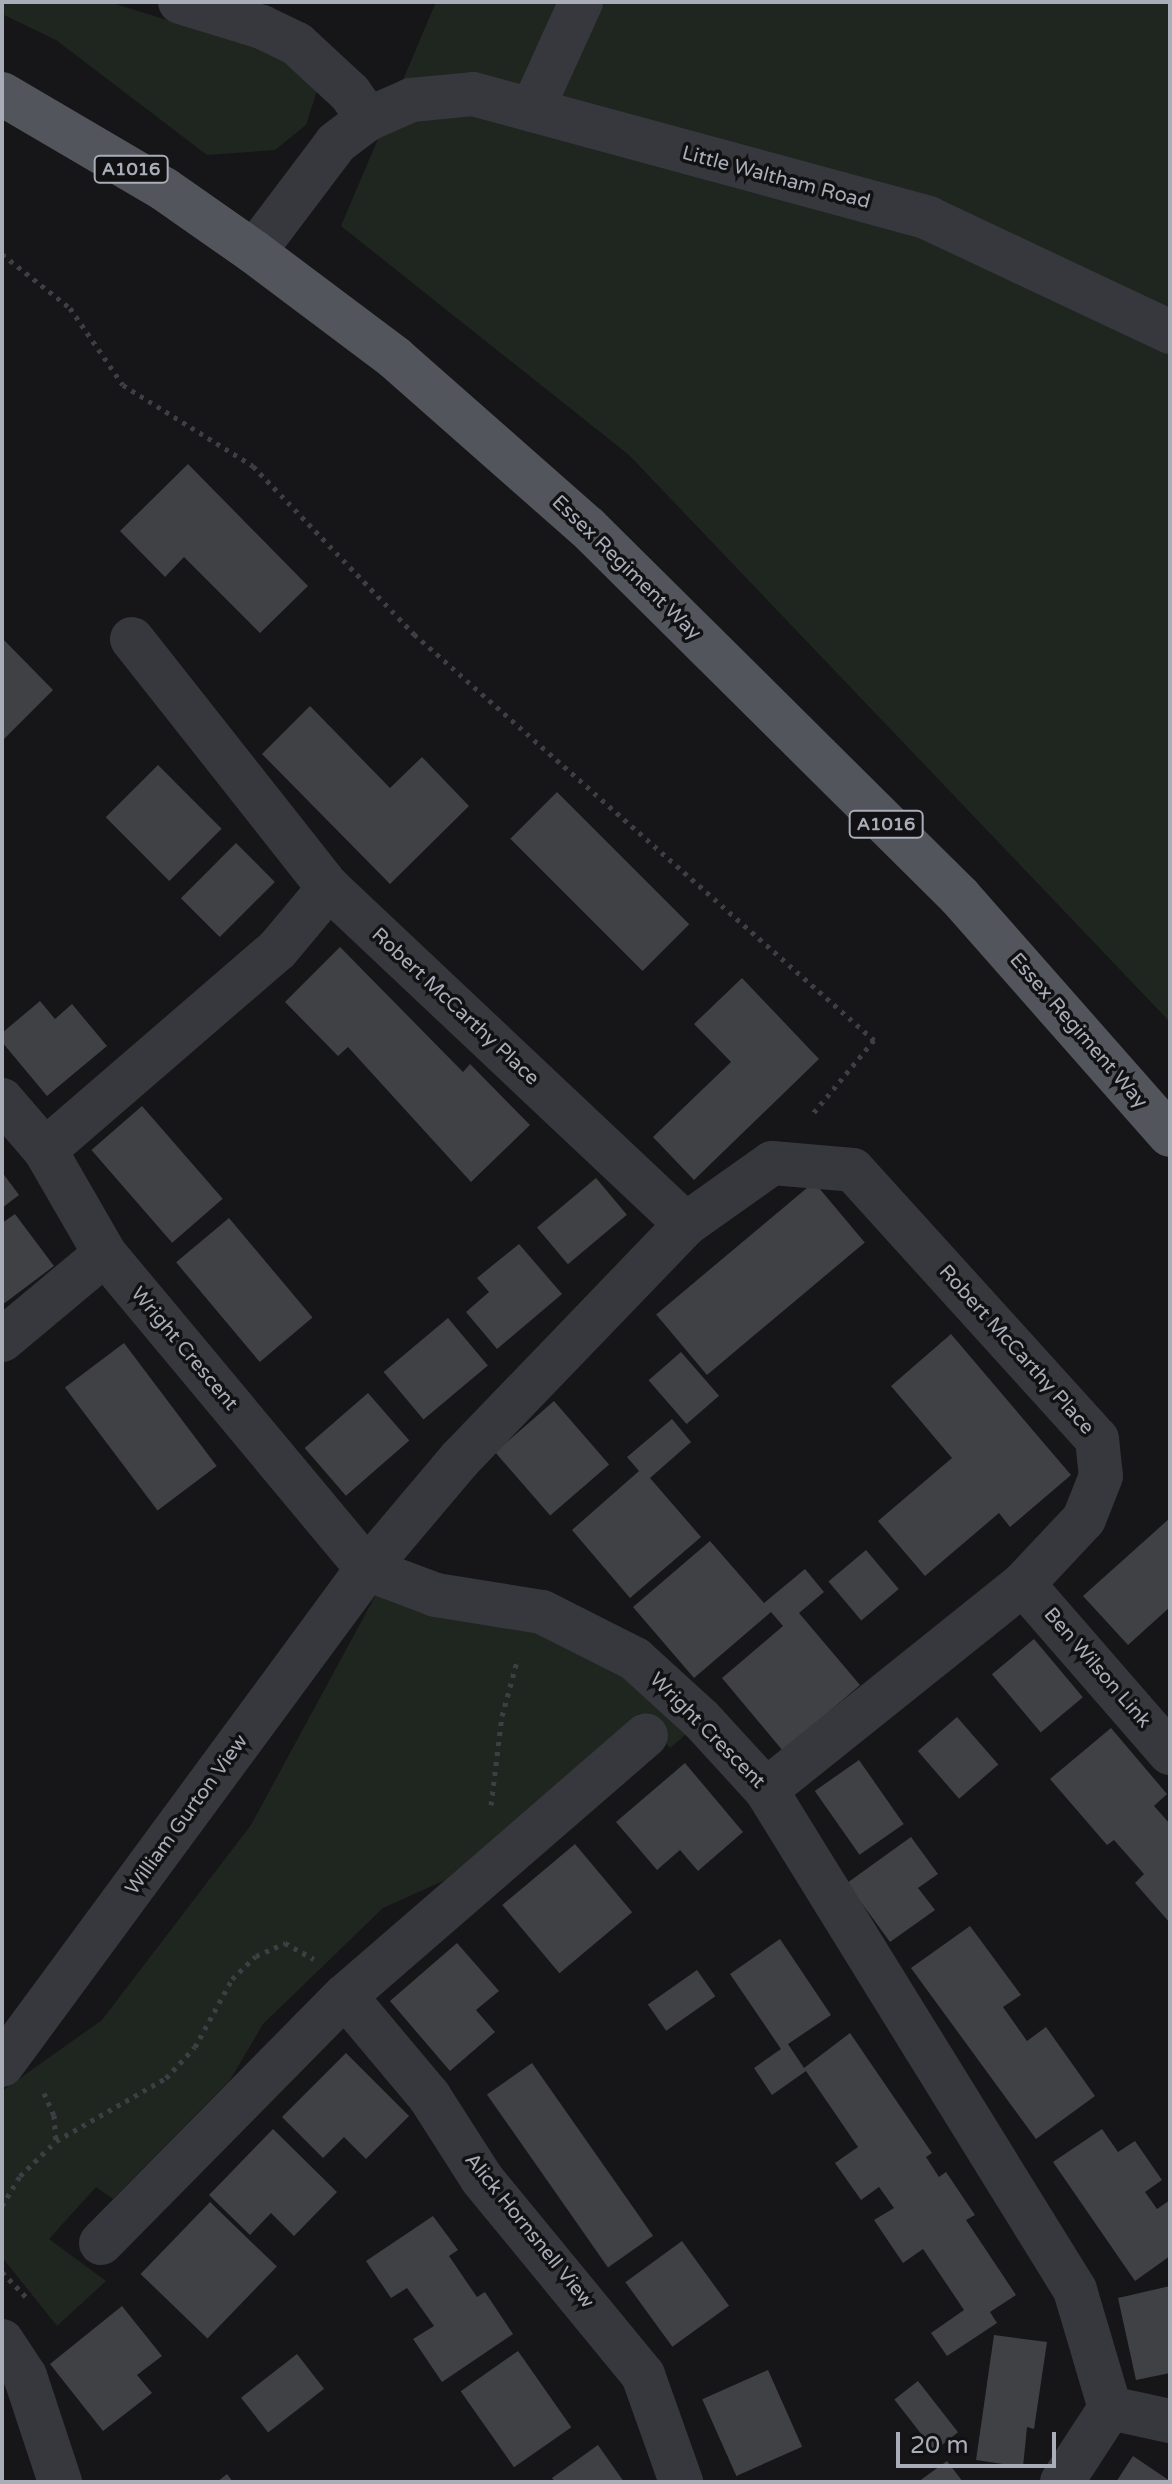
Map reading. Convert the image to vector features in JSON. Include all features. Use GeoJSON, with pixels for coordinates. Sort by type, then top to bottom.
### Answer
{"type":"FeatureCollection","features":[{"type":"Feature","properties":{"kind":"main road","name":"Essex Regiment Way"},"geometry":{"type":"LineString","coordinates":[[2,94],[164,189],[254,252],[395,358],[587,527],[960,897],[1170,1135]]}},
{"type":"Feature","properties":{"kind":"street"},"geometry":{"type":"LineString","coordinates":[[180,2],[262,27],[297,44],[350,93],[368,119]]}},
{"type":"Feature","properties":{"kind":"street"},"geometry":{"type":"LineString","coordinates":[[532,110],[581,2]]}},
{"type":"Feature","properties":{"kind":"street","name":"Little Waltham Road"},"geometry":{"type":"LineString","coordinates":[[254,252],[336,143],[368,119],[411,100],[473,94],[928,218],[1170,332]]}},
{"type":"Feature","properties":{"kind":"street","name":"Robert McCarthy Place"},"geometry":{"type":"LineString","coordinates":[[132,639],[329,888],[686,1224]]}},
{"type":"Feature","properties":{"kind":"street"},"geometry":{"type":"LineString","coordinates":[[45,1150],[277,950],[329,888]]}},
{"type":"Feature","properties":{"kind":"street","name":"Wright Crescent"},"geometry":{"type":"LineString","coordinates":[[2,1100],[45,1150],[105,1254],[367,1569],[436,1595],[531,1610],[635,1659],[701,1719],[766,1790],[1075,2290],[1110,2408]]}},
{"type":"Feature","properties":{"kind":"street"},"geometry":{"type":"LineString","coordinates":[[367,1569],[460,1459],[686,1224],[772,1163]]}},
{"type":"Feature","properties":{"kind":"street","name":"Robert McCarthy Place"},"geometry":{"type":"LineString","coordinates":[[766,1790],[1023,1584],[1084,1519],[1101,1476],[1097,1439],[853,1170],[772,1163]]}},
{"type":"Feature","properties":{"kind":"street"},"geometry":{"type":"LineString","coordinates":[[2,1340],[105,1254]]}},
{"type":"Feature","properties":{"kind":"street","name":"William Gurton View"},"geometry":{"type":"LineString","coordinates":[[13,2067],[367,1569]]}},
{"type":"Feature","properties":{"kind":"street","name":"Ben Wilson Link"},"geometry":{"type":"LineString","coordinates":[[1023,1584],[1170,1753]]}},
{"type":"Feature","properties":{"kind":"street"},"geometry":{"type":"LineString","coordinates":[[101,2243],[345,1996],[646,1735]]}},
{"type":"Feature","properties":{"kind":"street","name":"Alick Hornsnell View"},"geometry":{"type":"LineString","coordinates":[[345,1996],[429,2096],[482,2179],[643,2375],[681,2482]]}},
{"type":"Feature","properties":{"kind":"street"},"geometry":{"type":"LineString","coordinates":[[10,2360],[60,2482]]}},
{"type":"Feature","properties":{"kind":"street"},"geometry":{"type":"LineString","coordinates":[[1062,2482],[1110,2408],[1170,2421]]}},
{"type":"Feature","properties":{"kind":"path"},"geometry":{"type":"LineString","coordinates":[[2,254],[70,308],[123,385],[253,466],[414,634],[874,1040],[772,1163]]}},
{"type":"Feature","properties":{"kind":"path"},"geometry":{"type":"LineString","coordinates":[[512,1851],[492,1829],[491,1797],[502,1716],[531,1610]]}},
{"type":"Feature","properties":{"kind":"path"},"geometry":{"type":"LineString","coordinates":[[2,2206],[20,2176],[56,2141],[166,2078],[195,2047],[232,1979],[256,1956],[285,1943],[304,1949],[345,1996]]}},
{"type":"Feature","properties":{"kind":"path"},"geometry":{"type":"LineString","coordinates":[[13,2067],[54,2115],[56,2141]]}},
{"type":"Feature","properties":{"kind":"shaded area"},"geometry":{"type":"Polygon","coordinates":[[[2,2],[109,2],[324,69],[306,125],[275,150],[207,155],[56,40],[2,14],[2,2]]]}},
{"type":"Feature","properties":{"kind":"shaded area"},"geometry":{"type":"Polygon","coordinates":[[[436,2],[1170,2],[1170,1022],[629,455],[341,226],[436,2]]]}},
{"type":"Feature","properties":{"kind":"shaded area"},"geometry":{"type":"Polygon","coordinates":[[[379,1589],[524,1627],[618,1666],[691,1730],[670,1748],[640,1713],[445,1880],[383,1908],[263,2024],[230,2080],[113,2199],[96,2187],[49,2239],[106,2281],[57,2326],[2,2257],[2,2091],[102,2020],[251,1825],[379,1589]]]}},
{"type":"Feature","properties":{"kind":"building"},"geometry":{"type":"Polygon","coordinates":[[[188,464],[308,586],[260,633],[184,557],[165,577],[120,531],[188,464]]]}},
{"type":"Feature","properties":{"kind":"building"},"geometry":{"type":"Polygon","coordinates":[[[2,638],[53,690],[2,741],[2,638]]]}},
{"type":"Feature","properties":{"kind":"building"},"geometry":{"type":"Polygon","coordinates":[[[310,706],[390,788],[422,757],[469,806],[390,884],[262,754],[310,706]]]}},
{"type":"Feature","properties":{"kind":"building"},"geometry":{"type":"Polygon","coordinates":[[[158,765],[222,829],[169,881],[106,817],[158,765]]]}},
{"type":"Feature","properties":{"kind":"building"},"geometry":{"type":"Polygon","coordinates":[[[557,792],[689,924],[643,971],[510,839],[557,792]]]}},
{"type":"Feature","properties":{"kind":"building"},"geometry":{"type":"Polygon","coordinates":[[[236,843],[275,882],[220,937],[181,898],[236,843]]]}},
{"type":"Feature","properties":{"kind":"building"},"geometry":{"type":"Polygon","coordinates":[[[340,947],[463,1072],[470,1064],[530,1125],[471,1182],[348,1047],[338,1056],[285,1002],[340,947]]]}},
{"type":"Feature","properties":{"kind":"building"},"geometry":{"type":"Polygon","coordinates":[[[742,978],[819,1059],[694,1180],[653,1137],[731,1062],[694,1024],[742,978]]]}},
{"type":"Feature","properties":{"kind":"building"},"geometry":{"type":"Polygon","coordinates":[[[40,1001],[55,1019],[72,1004],[107,1046],[47,1096],[2,1042],[2,1033],[40,1001]]]}},
{"type":"Feature","properties":{"kind":"building"},"geometry":{"type":"Polygon","coordinates":[[[142,1106],[223,1199],[172,1243],[91,1150],[142,1106]]]}},
{"type":"Feature","properties":{"kind":"building"},"geometry":{"type":"Polygon","coordinates":[[[2,1172],[19,1195],[2,1208],[2,1172]]]}},
{"type":"Feature","properties":{"kind":"building"},"geometry":{"type":"Polygon","coordinates":[[[596,1178],[627,1215],[568,1264],[537,1227],[596,1178]]]}},
{"type":"Feature","properties":{"kind":"building"},"geometry":{"type":"Polygon","coordinates":[[[814,1182],[865,1243],[707,1375],[656,1314],[814,1182]]]}},
{"type":"Feature","properties":{"kind":"building"},"geometry":{"type":"Polygon","coordinates":[[[15,1214],[54,1266],[2,1305],[2,1223],[15,1214]]]}},
{"type":"Feature","properties":{"kind":"building"},"geometry":{"type":"Polygon","coordinates":[[[229,1218],[313,1318],[260,1362],[176,1262],[229,1218]]]}},
{"type":"Feature","properties":{"kind":"building"},"geometry":{"type":"Polygon","coordinates":[[[519,1244],[562,1294],[497,1349],[466,1312],[489,1292],[477,1278],[519,1244]]]}},
{"type":"Feature","properties":{"kind":"building"},"geometry":{"type":"Polygon","coordinates":[[[448,1318],[488,1365],[424,1419],[384,1372],[448,1318]]]}},
{"type":"Feature","properties":{"kind":"building"},"geometry":{"type":"Polygon","coordinates":[[[951,1334],[1071,1475],[1010,1527],[999,1513],[925,1576],[878,1521],[952,1458],[891,1386],[951,1334]]]}},
{"type":"Feature","properties":{"kind":"building"},"geometry":{"type":"Polygon","coordinates":[[[124,1343],[217,1466],[158,1511],[65,1388],[124,1343]]]}},
{"type":"Feature","properties":{"kind":"building"},"geometry":{"type":"Polygon","coordinates":[[[681,1352],[719,1396],[687,1424],[649,1380],[681,1352]]]}},
{"type":"Feature","properties":{"kind":"building"},"geometry":{"type":"Polygon","coordinates":[[[368,1393],[409,1441],[346,1496],[305,1448],[368,1393]]]}},
{"type":"Feature","properties":{"kind":"building"},"geometry":{"type":"Polygon","coordinates":[[[554,1401],[609,1464],[550,1516],[495,1452],[554,1401]]]}},
{"type":"Feature","properties":{"kind":"building"},"geometry":{"type":"Polygon","coordinates":[[[672,1419],[691,1442],[650,1478],[701,1537],[630,1598],[572,1530],[639,1471],[627,1457],[672,1419]]]}},
{"type":"Feature","properties":{"kind":"building"},"geometry":{"type":"Polygon","coordinates":[[[1170,1518],[1170,1607],[1128,1645],[1083,1596],[1170,1518]]]}},
{"type":"Feature","properties":{"kind":"building"},"geometry":{"type":"Polygon","coordinates":[[[710,1541],[764,1603],[805,1569],[824,1592],[799,1613],[860,1685],[783,1751],[722,1678],[783,1626],[771,1612],[694,1678],[633,1607],[710,1541]]]}},
{"type":"Feature","properties":{"kind":"building"},"geometry":{"type":"Polygon","coordinates":[[[866,1550],[899,1589],[861,1621],[828,1581],[866,1550]]]}},
{"type":"Feature","properties":{"kind":"building"},"geometry":{"type":"Polygon","coordinates":[[[1034,1639],[1083,1697],[1041,1733],[992,1674],[1034,1639]]]}},
{"type":"Feature","properties":{"kind":"building"},"geometry":{"type":"Polygon","coordinates":[[[957,1717],[998,1765],[959,1799],[918,1751],[957,1717]]]}},
{"type":"Feature","properties":{"kind":"building"},"geometry":{"type":"Polygon","coordinates":[[[1111,1728],[1167,1794],[1154,1806],[1170,1824],[1170,1923],[1135,1883],[1144,1874],[1114,1840],[1107,1845],[1050,1779],[1111,1728]]]}},
{"type":"Feature","properties":{"kind":"building"},"geometry":{"type":"Polygon","coordinates":[[[859,1760],[904,1824],[860,1855],[815,1791],[859,1760]]]}},
{"type":"Feature","properties":{"kind":"building"},"geometry":{"type":"Polygon","coordinates":[[[685,1763],[743,1832],[698,1871],[680,1850],[657,1870],[616,1822],[685,1763]]]}},
{"type":"Feature","properties":{"kind":"building"},"geometry":{"type":"Polygon","coordinates":[[[911,1837],[938,1874],[918,1888],[935,1910],[890,1942],[847,1883],[911,1837]]]}},
{"type":"Feature","properties":{"kind":"building"},"geometry":{"type":"Polygon","coordinates":[[[575,1844],[632,1912],[559,1973],[502,1905],[575,1844]]]}},
{"type":"Feature","properties":{"kind":"building"},"geometry":{"type":"Polygon","coordinates":[[[970,1926],[1021,1995],[1003,2007],[1027,2041],[1046,2027],[1095,2096],[1036,2139],[911,1968],[970,1926]]]}},
{"type":"Feature","properties":{"kind":"building"},"geometry":{"type":"Polygon","coordinates":[[[780,1939],[831,2015],[788,2044],[804,2068],[850,2033],[932,2153],[926,2157],[939,2177],[946,2172],[975,2215],[966,2220],[1016,2295],[990,2312],[997,2323],[947,2356],[931,2333],[964,2310],[923,2249],[903,2263],[874,2220],[894,2208],[879,2187],[861,2200],[835,2163],[858,2147],[806,2071],[772,2095],[754,2068],[781,2049],[730,1974],[780,1939]]]}},
{"type":"Feature","properties":{"kind":"building"},"geometry":{"type":"Polygon","coordinates":[[[457,1943],[499,1991],[476,2010],[495,2032],[450,2071],[390,2001],[457,1943]]]}},
{"type":"Feature","properties":{"kind":"building"},"geometry":{"type":"Polygon","coordinates":[[[697,1970],[715,1996],[666,2031],[648,2004],[697,1970]]]}},
{"type":"Feature","properties":{"kind":"building"},"geometry":{"type":"Polygon","coordinates":[[[346,2053],[409,2116],[366,2159],[344,2137],[323,2158],[282,2117],[346,2053]]]}},
{"type":"Feature","properties":{"kind":"building"},"geometry":{"type":"Polygon","coordinates":[[[532,2063],[653,2236],[608,2267],[487,2095],[532,2063]]]}},
{"type":"Feature","properties":{"kind":"building"},"geometry":{"type":"Polygon","coordinates":[[[273,2129],[337,2192],[294,2236],[271,2213],[250,2235],[209,2195],[273,2129]]]}},
{"type":"Feature","properties":{"kind":"building"},"geometry":{"type":"Polygon","coordinates":[[[1102,2129],[1118,2152],[1135,2141],[1162,2180],[1145,2192],[1157,2209],[1170,2200],[1170,2256],[1135,2281],[1053,2162],[1102,2129]]]}},
{"type":"Feature","properties":{"kind":"building"},"geometry":{"type":"Polygon","coordinates":[[[210,2202],[277,2267],[207,2339],[141,2274],[210,2202]]]}},
{"type":"Feature","properties":{"kind":"building"},"geometry":{"type":"Polygon","coordinates":[[[433,2216],[458,2250],[449,2256],[477,2297],[485,2292],[513,2334],[442,2382],[413,2339],[434,2326],[407,2288],[391,2298],[366,2261],[433,2216]]]}},
{"type":"Feature","properties":{"kind":"building"},"geometry":{"type":"Polygon","coordinates":[[[682,2241],[729,2306],[672,2347],[625,2282],[682,2241]]]}},
{"type":"Feature","properties":{"kind":"building"},"geometry":{"type":"Polygon","coordinates":[[[1170,2286],[1170,2373],[1136,2380],[1118,2298],[1170,2286]]]}},
{"type":"Feature","properties":{"kind":"building"},"geometry":{"type":"Polygon","coordinates":[[[122,2306],[162,2356],[137,2375],[152,2393],[103,2431],[50,2364],[122,2306]]]}},
{"type":"Feature","properties":{"kind":"building"},"geometry":{"type":"Polygon","coordinates":[[[994,2335],[1047,2342],[1034,2429],[1027,2427],[1023,2467],[976,2460],[994,2335]]]}},
{"type":"Feature","properties":{"kind":"building"},"geometry":{"type":"Polygon","coordinates":[[[518,2351],[571,2427],[514,2467],[461,2391],[518,2351]]]}},
{"type":"Feature","properties":{"kind":"building"},"geometry":{"type":"Polygon","coordinates":[[[297,2354],[324,2389],[268,2432],[241,2398],[297,2354]]]}},
{"type":"Feature","properties":{"kind":"building"},"geometry":{"type":"Polygon","coordinates":[[[768,2370],[802,2447],[736,2476],[702,2399],[768,2370]]]}},
{"type":"Feature","properties":{"kind":"building"},"geometry":{"type":"Polygon","coordinates":[[[918,2381],[958,2432],[934,2451],[894,2399],[918,2381]]]}},
{"type":"Feature","properties":{"kind":"building"},"geometry":{"type":"Polygon","coordinates":[[[598,2445],[624,2482],[555,2482],[552,2478],[598,2445]]]}},
{"type":"Feature","properties":{"kind":"building"},"geometry":{"type":"Polygon","coordinates":[[[1133,2456],[1170,2481],[1170,2482],[1116,2482],[1133,2456]]]}},
{"type":"Feature","properties":{"kind":"building"},"geometry":{"type":"Polygon","coordinates":[[[947,2461],[963,2482],[918,2482],[947,2461]]]}},
{"type":"Feature","properties":{"kind":"building"},"geometry":{"type":"Polygon","coordinates":[[[227,2474],[233,2482],[217,2482],[227,2474]]]}}]}
